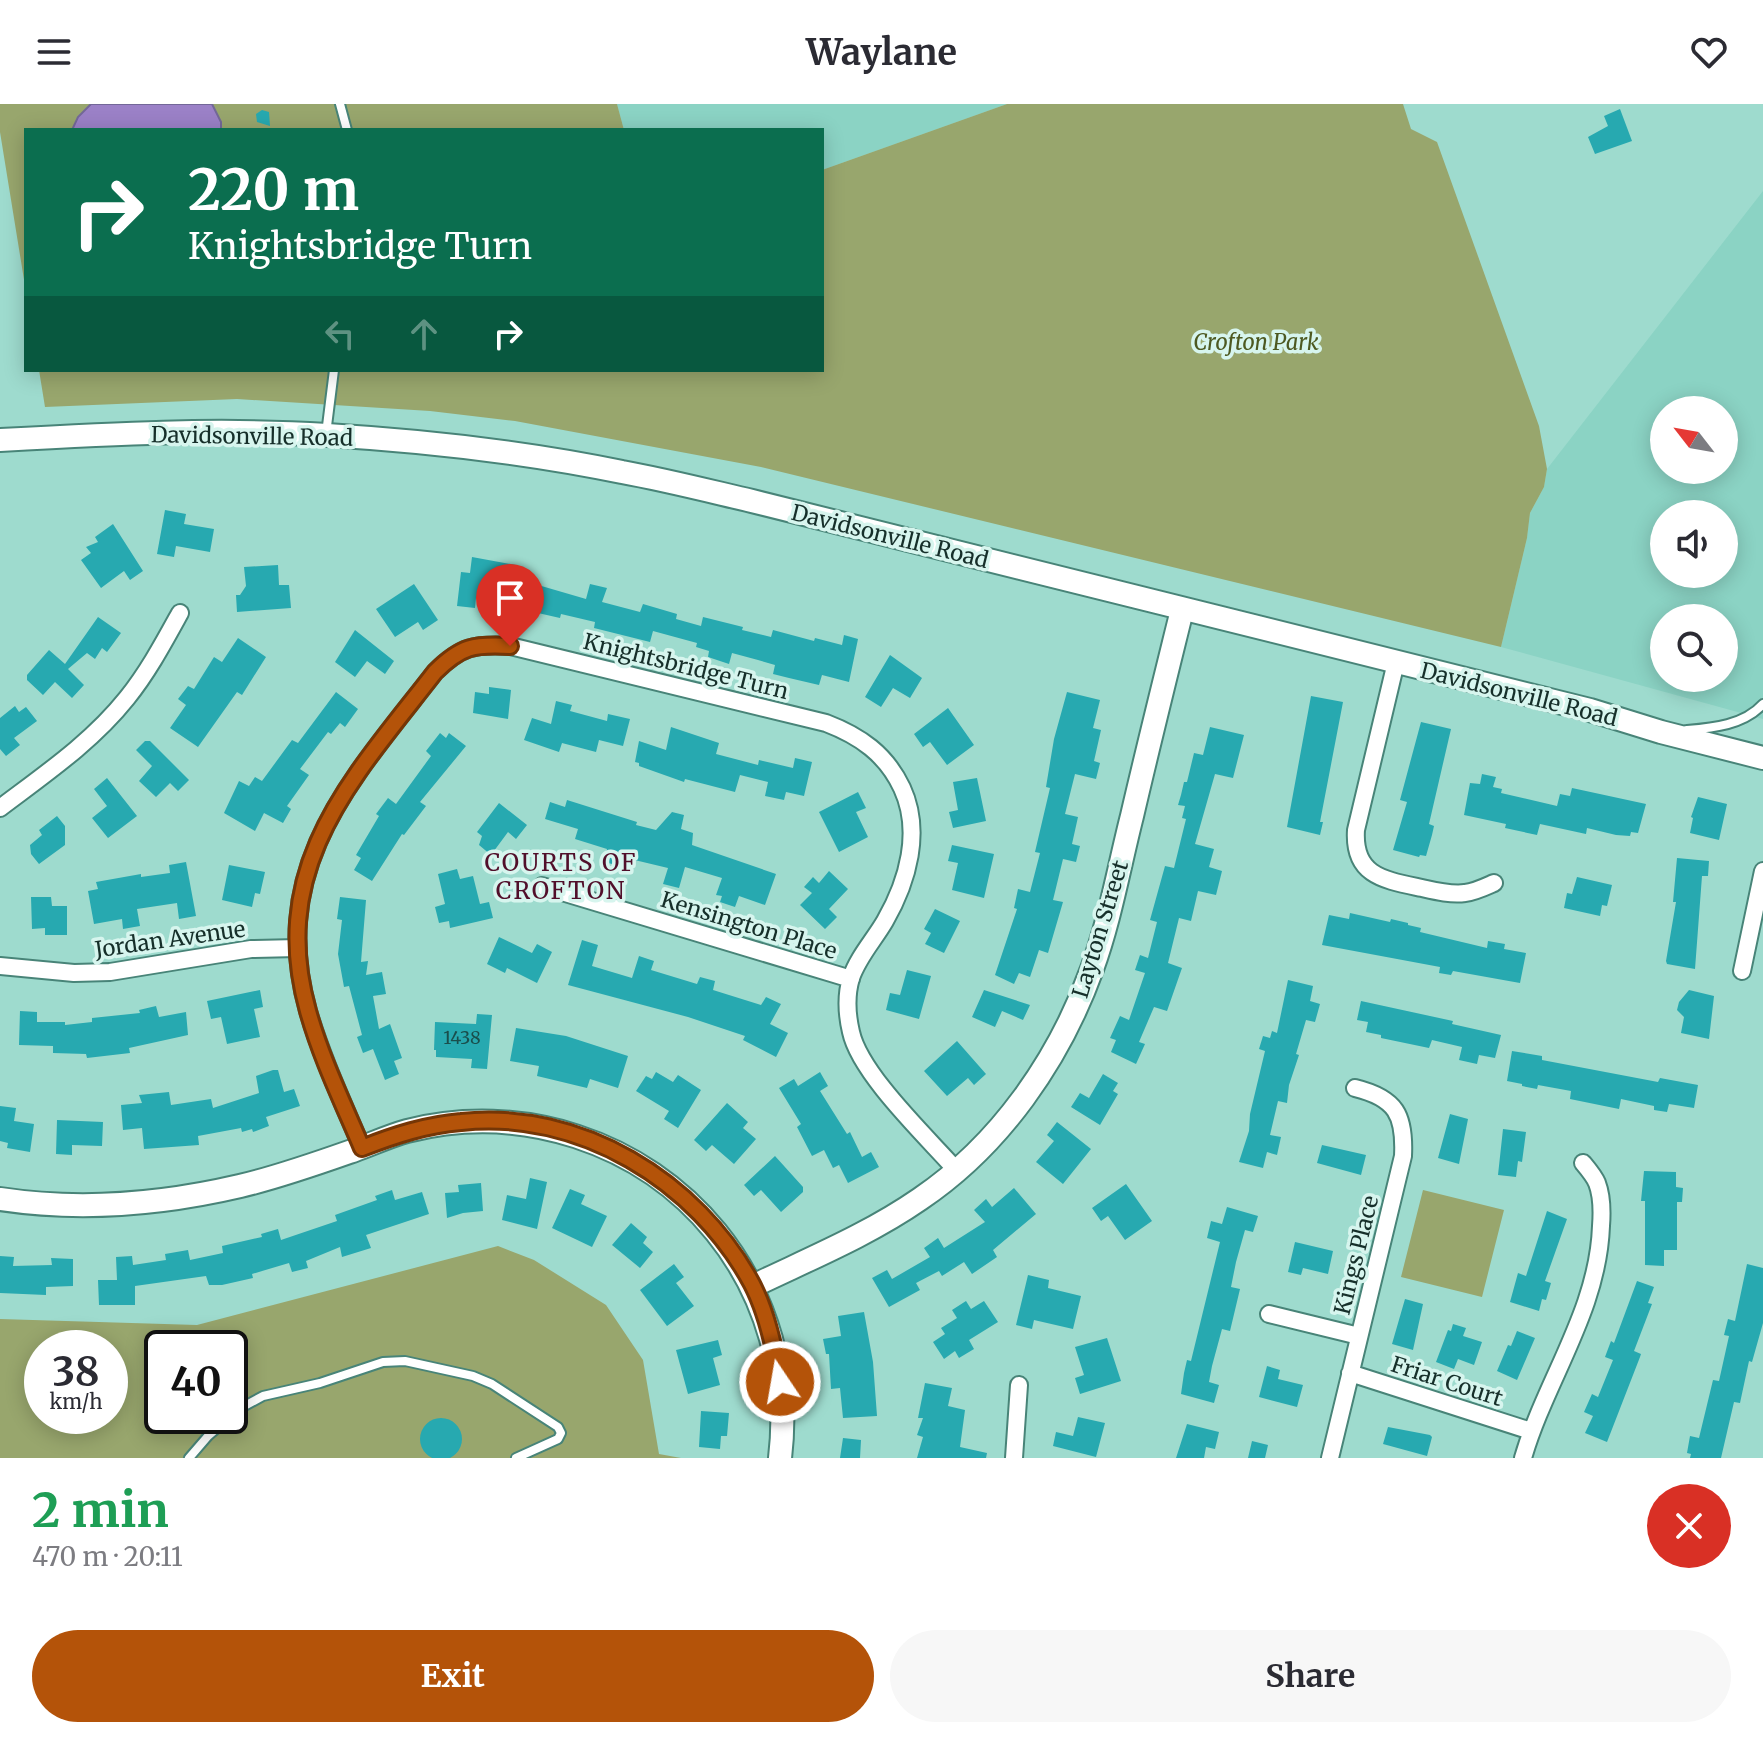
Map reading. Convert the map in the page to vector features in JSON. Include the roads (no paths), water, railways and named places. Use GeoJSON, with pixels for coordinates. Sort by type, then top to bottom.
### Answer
{"type":"FeatureCollection","features":[{"type":"Feature","properties":{"kind":"street","name":"Davidsonville Road"},"geometry":{"type":"LineString","coordinates":[[0,440],[242,432],[326,435],[504,452],[622,472],[752,501],[1590,710],[1763,758]]}},
{"type":"Feature","properties":{"kind":"street","name":"Layton Street"},"geometry":{"type":"LineString","coordinates":[[753,1286],[878,1226],[957,1171],[1019,1106],[1052,1054],[1092,970],[1104,930],[1182,610]]}},
{"type":"Feature","properties":{"kind":"street"},"geometry":{"type":"LineString","coordinates":[[0,808],[83,745],[108,721],[145,674],[180,613]]}},
{"type":"Feature","properties":{"kind":"street","name":"Knightsbridge Turn"},"geometry":{"type":"LineString","coordinates":[[362,1148],[308,1010],[301,981],[299,913],[307,870],[316,841],[354,777],[435,672],[466,648],[510,646],[826,723],[854,734],[893,768],[906,797],[912,824],[910,855],[903,883],[886,920],[851,979],[848,1017],[858,1054],[870,1073],[957,1171]]}},
{"type":"Feature","properties":{"kind":"street"},"geometry":{"type":"LineString","coordinates":[[1396,662],[1356,830],[1358,856],[1371,872],[1381,877],[1447,893],[1463,894],[1494,883]]}},
{"type":"Feature","properties":{"kind":"street"},"geometry":{"type":"LineString","coordinates":[[1742,971],[1763,871]]}},
{"type":"Feature","properties":{"kind":"street","name":"Kensington Place"},"geometry":{"type":"LineString","coordinates":[[542,886],[851,979]]}},
{"type":"Feature","properties":{"kind":"street","name":"Jordan Avenue"},"geometry":{"type":"LineString","coordinates":[[0,966],[74,973],[110,972],[251,949],[298,948]]}},
{"type":"Feature","properties":{"kind":"street","name":"Kings Place"},"geometry":{"type":"LineString","coordinates":[[1330,1458],[1403,1156],[1404,1135],[1395,1109],[1374,1092],[1355,1088]]}},
{"type":"Feature","properties":{"kind":"street"},"geometry":{"type":"LineString","coordinates":[[0,1199],[64,1204],[124,1203],[184,1197],[242,1186],[308,1167],[402,1132],[464,1121],[540,1126],[581,1137],[625,1156],[670,1185],[704,1217],[753,1286],[768,1330],[783,1399],[780,1458]]}},
{"type":"Feature","properties":{"kind":"street"},"geometry":{"type":"LineString","coordinates":[[1523,1458],[1531,1431],[1585,1311],[1595,1280],[1602,1212],[1597,1183],[1583,1163]]}},
{"type":"Feature","properties":{"kind":"street"},"geometry":{"type":"LineString","coordinates":[[1269,1314],[1359,1336]]}},
{"type":"Feature","properties":{"kind":"street","name":"Friar Court"},"geometry":{"type":"LineString","coordinates":[[1350,1373],[1531,1431]]}},
{"type":"Feature","properties":{"kind":"street"},"geometry":{"type":"LineString","coordinates":[[1014,1458],[1019,1385]]}},
{"type":"Feature","properties":{"kind":"lane"},"geometry":{"type":"LineString","coordinates":[[340,104],[346,128]]}},
{"type":"Feature","properties":{"kind":"lane"},"geometry":{"type":"LineString","coordinates":[[326,435],[334,372]]}},
{"type":"Feature","properties":{"kind":"lane"},"geometry":{"type":"LineString","coordinates":[[1661,732],[1713,728],[1735,722],[1755,714],[1763,704]]}},
{"type":"Feature","properties":{"kind":"lane"},"geometry":{"type":"LineString","coordinates":[[189,1458],[208,1436],[239,1409],[263,1396],[320,1383],[383,1362],[405,1361],[473,1376],[492,1384],[558,1427],[561,1433],[558,1439],[516,1458]]}},
{"type":"Feature","properties":{"kind":"district","name":"COURTS OF CROFTON"},"geometry":{"type":"Point","coordinates":[561,876]}},
{"type":"Feature","properties":{"kind":"park label","name":"Crofton Park"},"geometry":{"type":"Point","coordinates":[1256,342]}}]}
